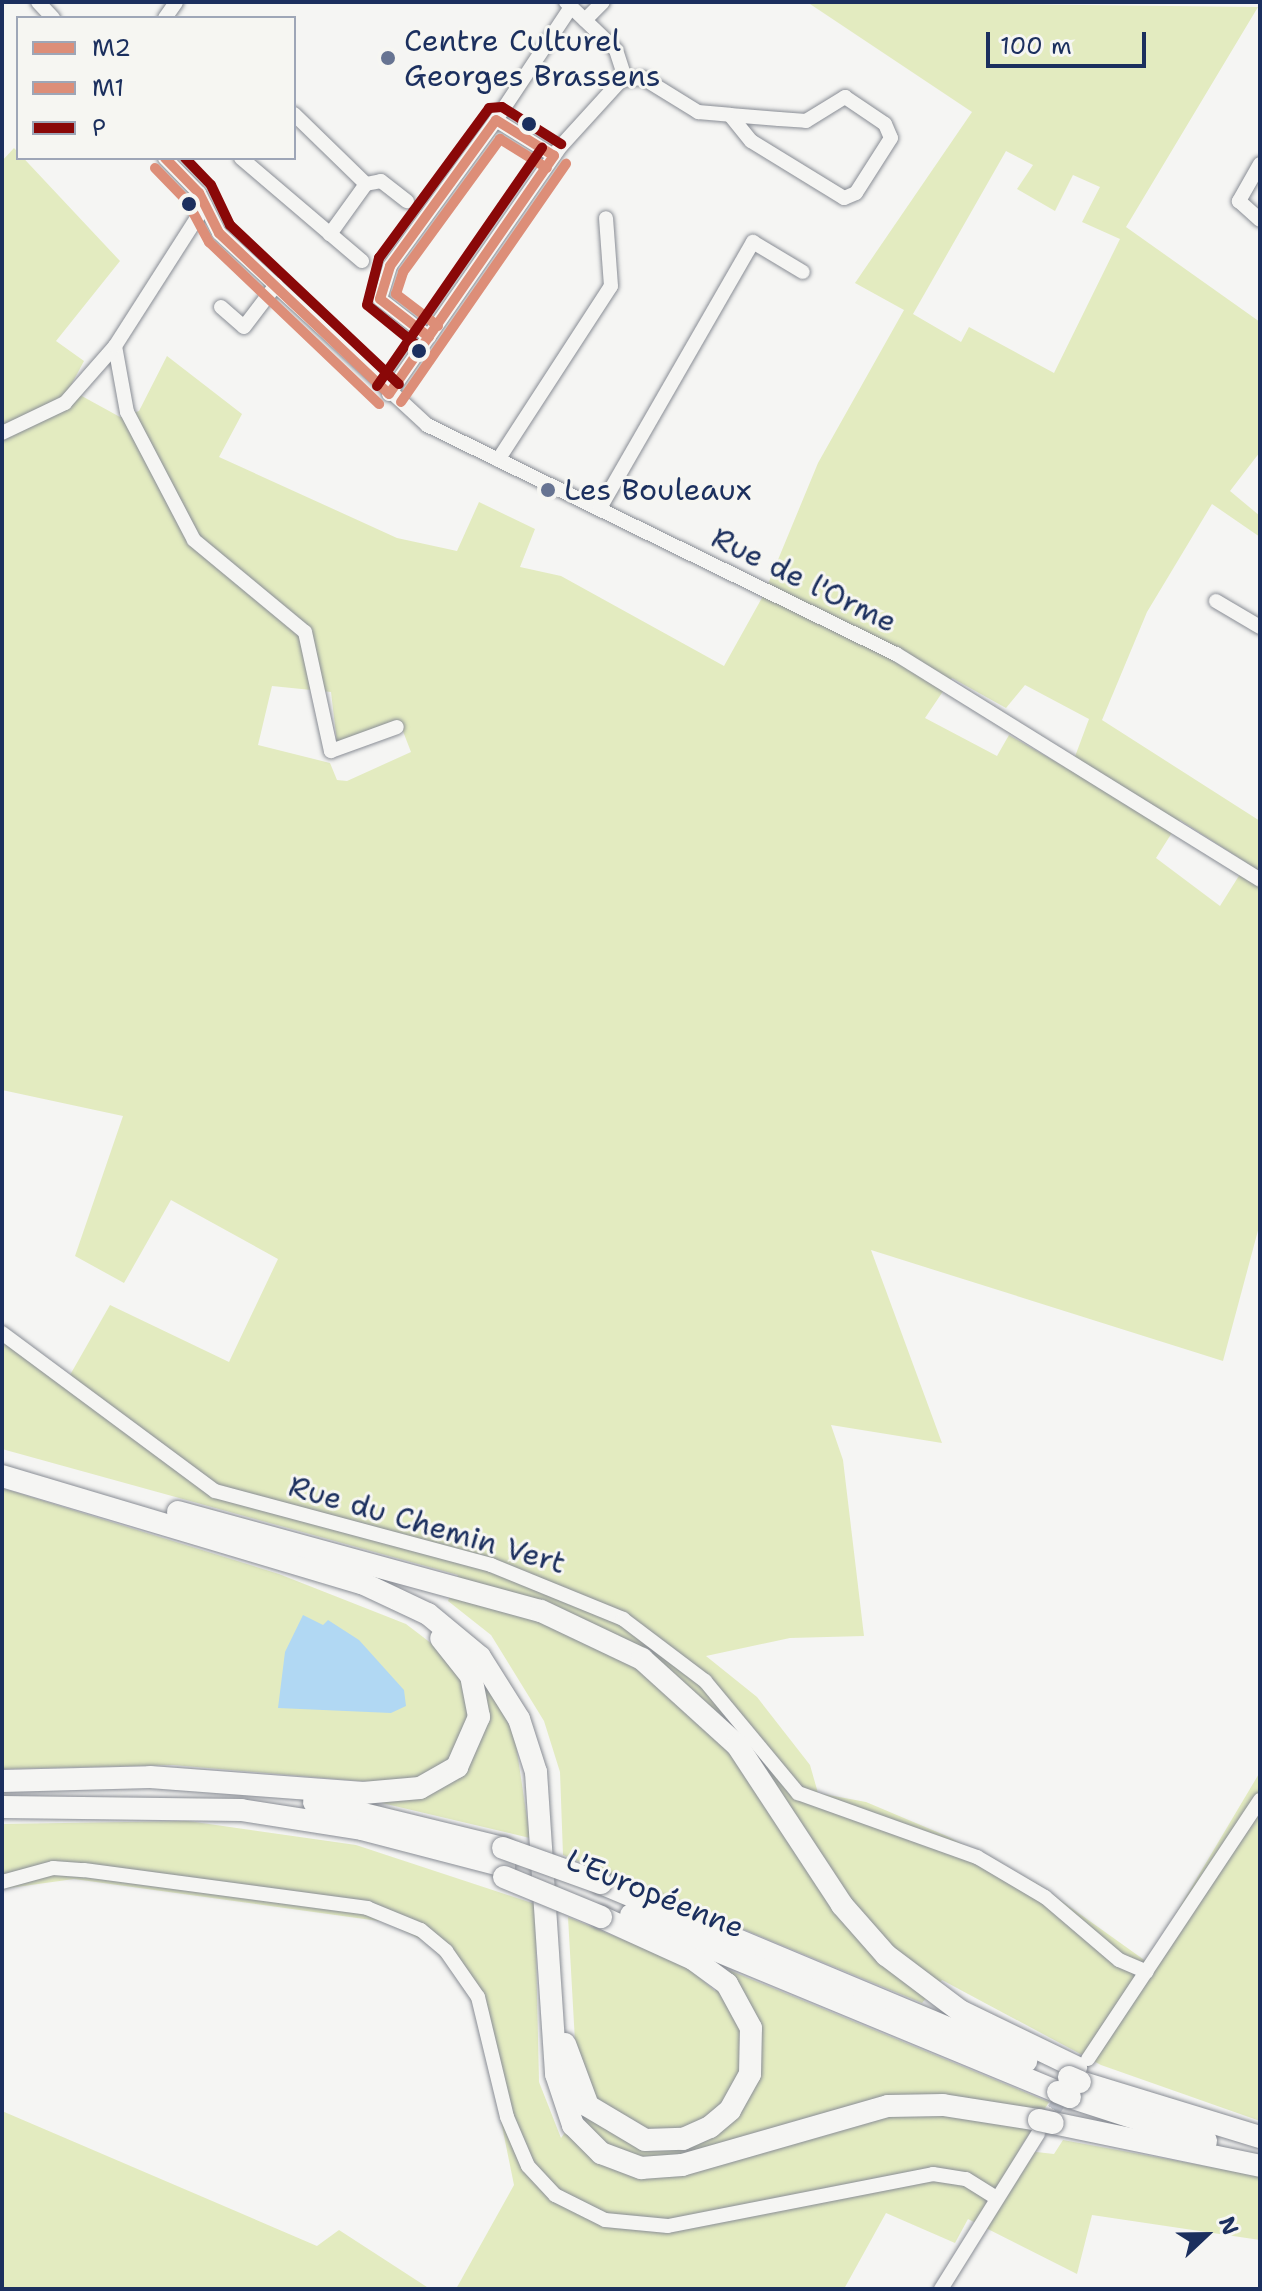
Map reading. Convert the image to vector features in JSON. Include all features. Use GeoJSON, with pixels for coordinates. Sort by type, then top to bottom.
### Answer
{"type":"FeatureCollection","features":[{"type":"Feature","properties":{"kind":"highway"},"geometry":{"type":"LineString","coordinates":[[2,1462],[541,1611],[633,1653],[695,1699],[737,1745],[842,1905],[886,1955],[960,2011],[1075,2078]]}},
{"type":"Feature","properties":{"kind":"highway"},"geometry":{"type":"LineString","coordinates":[[2,1476],[339,1574],[413,1605],[469,1645],[502,1686],[526,1735],[539,1791],[559,2090],[573,2125],[601,2153],[641,2168],[682,2165],[835,2116],[898,2106],[1043,2126],[1260,2166]]}},
{"type":"Feature","properties":{"kind":"highway"},"geometry":{"type":"LineString","coordinates":[[2,1807],[158,1804],[300,1817],[504,1864],[601,1901],[704,1966],[745,2009],[753,2036],[750,2074],[730,2110],[697,2134],[657,2142],[621,2133],[588,2106],[574,2080],[546,1764],[526,1706],[491,1652],[405,1588],[173,1511]]}},
{"type":"Feature","properties":{"kind":"highway"},"geometry":{"type":"LineString","coordinates":[[2,1781],[150,1777],[388,1793],[420,1788],[457,1767],[473,1743],[479,1703],[471,1676],[443,1640],[359,1592],[210,1537]]}},
{"type":"Feature","properties":{"kind":"highway","name":"L'Européenne"},"geometry":{"type":"LineString","coordinates":[[2,1789],[122,1785],[256,1794],[378,1814],[1075,2078],[1260,2155]]}},
{"type":"Feature","properties":{"kind":"highway","name":"L'Européenne"},"geometry":{"type":"LineString","coordinates":[[1075,2078],[1260,2135]]}},
{"type":"Feature","properties":{"kind":"street"},"geometry":{"type":"LineString","coordinates":[[585,20],[603,2]]}},
{"type":"Feature","properties":{"kind":"street"},"geometry":{"type":"LineString","coordinates":[[429,337],[384,305],[384,275],[496,120],[568,4],[618,54],[625,78]]}},
{"type":"Feature","properties":{"kind":"street"},"geometry":{"type":"LineString","coordinates":[[389,394],[554,156],[625,78],[643,78],[684,109],[730,115],[810,121],[842,97],[885,124],[891,138],[856,193],[844,198],[751,141],[730,115]]}},
{"type":"Feature","properties":{"kind":"street"},"geometry":{"type":"LineString","coordinates":[[296,116],[366,184]]}},
{"type":"Feature","properties":{"kind":"street"},"geometry":{"type":"LineString","coordinates":[[496,120],[554,156]]}},
{"type":"Feature","properties":{"kind":"street","name":"Rue de l'Orme"},"geometry":{"type":"LineString","coordinates":[[168,160],[205,205],[219,233],[389,394],[438,432],[896,654],[1260,880]]}},
{"type":"Feature","properties":{"kind":"street"},"geometry":{"type":"LineString","coordinates":[[243,160],[362,261]]}},
{"type":"Feature","properties":{"kind":"street"},"geometry":{"type":"LineString","coordinates":[[1260,164],[1239,201],[1260,220]]}},
{"type":"Feature","properties":{"kind":"street"},"geometry":{"type":"LineString","coordinates":[[330,234],[366,184],[381,181],[407,201]]}},
{"type":"Feature","properties":{"kind":"street"},"geometry":{"type":"LineString","coordinates":[[2,433],[58,410],[115,346],[205,205]]}},
{"type":"Feature","properties":{"kind":"street"},"geometry":{"type":"LineString","coordinates":[[498,460],[611,286],[606,218]]}},
{"type":"Feature","properties":{"kind":"street"},"geometry":{"type":"LineString","coordinates":[[600,508],[753,242],[803,272]]}},
{"type":"Feature","properties":{"kind":"street"},"geometry":{"type":"LineString","coordinates":[[221,307],[244,327],[276,285]]}},
{"type":"Feature","properties":{"kind":"street"},"geometry":{"type":"LineString","coordinates":[[115,346],[127,412],[194,540],[305,632],[331,751],[397,727]]}},
{"type":"Feature","properties":{"kind":"street"},"geometry":{"type":"LineString","coordinates":[[1216,601],[1260,627]]}},
{"type":"Feature","properties":{"kind":"street","name":"Rue du Chemin Vert"},"geometry":{"type":"LineString","coordinates":[[3,1337],[215,1491],[527,1576],[623,1619],[705,1681],[798,1793],[987,1862],[1045,1897],[1119,1960],[1147,1972]]}},
{"type":"Feature","properties":{"kind":"street"},"geometry":{"type":"LineString","coordinates":[[1075,2078],[1260,1800]]}},
{"type":"Feature","properties":{"kind":"street"},"geometry":{"type":"LineString","coordinates":[[2,1882],[75,1868],[367,1908],[421,1930],[446,1951],[478,1997],[507,2117],[528,2166],[555,2195],[605,2220],[668,2226],[933,2174],[966,2179],[995,2197]]}},
{"type":"Feature","properties":{"kind":"street"},"geometry":{"type":"LineString","coordinates":[[941,2289],[995,2197],[1043,2126]]}},
{"type":"Feature","properties":{"kind":"green space"},"geometry":{"type":"Polygon","coordinates":[[[807,2],[1258,7],[1126,227],[1260,322],[1260,452],[1230,491],[1260,516],[1260,537],[1212,504],[1147,612],[1102,720],[1260,821],[1260,1223],[1223,1361],[871,1250],[942,1443],[831,1425],[843,1460],[864,1636],[790,1638],[706,1656],[757,1697],[810,1765],[818,1793],[866,1802],[949,1837],[1038,1884],[1147,1962],[1260,1772],[1260,2121],[1101,2065],[942,1980],[922,2003],[563,1855],[560,1772],[544,1721],[491,1635],[448,1601],[458,1575],[2,1449],[2,1326],[70,1375],[110,1305],[229,1362],[278,1259],[171,1200],[124,1283],[75,1256],[123,1116],[2,1090],[2,161],[14,148],[16,160],[25,160],[120,261],[56,341],[84,361],[69,389],[120,417],[139,411],[167,356],[242,414],[219,457],[397,538],[457,551],[479,502],[535,529],[520,567],[561,576],[724,666],[763,596],[818,463],[904,310],[855,283],[972,112],[807,2]],[[1006,151],[913,314],[961,342],[969,327],[1054,373],[1120,239],[1082,222],[1100,187],[1073,175],[1055,211],[1017,189],[1033,165],[1006,151]],[[952,678],[925,718],[997,756],[1009,735],[1070,770],[1089,719],[1025,685],[1006,708],[952,678]],[[272,686],[258,745],[330,763],[337,780],[347,781],[411,752],[399,721],[337,743],[331,692],[272,686]],[[1180,820],[1156,858],[1220,906],[1247,863],[1180,820]]]}},
{"type":"Feature","properties":{"kind":"green space"},"geometry":{"type":"Polygon","coordinates":[[[2,1488],[279,1574],[406,1624],[440,1650],[464,1684],[487,1687],[500,1705],[515,1738],[530,1838],[382,1803],[382,1783],[173,1765],[2,1769],[2,1488]]]}},
{"type":"Feature","properties":{"kind":"green space"},"geometry":{"type":"Polygon","coordinates":[[[188,1821],[356,1845],[535,1904],[539,2082],[561,2138],[579,2113],[568,1917],[685,1965],[715,1991],[729,1970],[1049,2102],[1019,2150],[1054,2154],[1063,2140],[1260,2176],[1260,2240],[1092,2215],[1077,2274],[968,2219],[955,2243],[886,2213],[844,2289],[456,2289],[514,2185],[480,2018],[459,1976],[428,1943],[386,1922],[74,1879],[2,1889],[2,1824],[188,1821]]]}},
{"type":"Feature","properties":{"kind":"green space"},"geometry":{"type":"Polygon","coordinates":[[[2,2111],[317,2246],[339,2230],[430,2289],[2,2289],[2,2111]]]}},
{"type":"Feature","properties":{"kind":"water"},"geometry":{"type":"Polygon","coordinates":[[[303,1615],[323,1625],[328,1620],[359,1640],[404,1690],[406,1706],[391,1713],[278,1708],[285,1652],[303,1615]]]}},
{"type":"Feature","properties":{"kind":"tunnel"},"geometry":{"type":"LineString","coordinates":[[1042,2127],[1069,2088]]}},
{"type":"Feature","properties":{"kind":"transit line","name":"P"},"geometry":{"type":"LineString","coordinates":[[420,348],[367,305],[379,258],[489,108],[502,107],[561,144]]}},
{"type":"Feature","properties":{"kind":"transit line","name":"M2"},"geometry":{"type":"LineString","coordinates":[[429,337],[380,299],[390,266],[496,120],[554,156]]}},
{"type":"Feature","properties":{"kind":"transit line","name":"M1"},"geometry":{"type":"LineString","coordinates":[[438,326],[396,294],[403,272],[500,139],[547,168]]}},
{"type":"Feature","properties":{"kind":"transit line","name":"P"},"geometry":{"type":"LineString","coordinates":[[377,386],[542,148]]}},
{"type":"Feature","properties":{"kind":"transit line","name":"M2"},"geometry":{"type":"LineString","coordinates":[[389,394],[554,156]]}},
{"type":"Feature","properties":{"kind":"transit line","name":"M2"},"geometry":{"type":"LineString","coordinates":[[167,160],[199,193],[219,233],[389,394]]}},
{"type":"Feature","properties":{"kind":"transit line","name":"P"},"geometry":{"type":"LineString","coordinates":[[187,160],[211,185],[230,225],[399,384]]}},
{"type":"Feature","properties":{"kind":"transit line","name":"M1"},"geometry":{"type":"LineString","coordinates":[[401,402],[566,164]]}},
{"type":"Feature","properties":{"kind":"transit line","name":"M1"},"geometry":{"type":"LineString","coordinates":[[155,168],[187,201],[209,242],[379,404]]}},
{"type":"Feature","properties":{"kind":"place","name":"Centre Culturel Georges Brassens"},"geometry":{"type":"Point","coordinates":[388,58]}},
{"type":"Feature","properties":{"kind":"place","name":"Les Bouleaux"},"geometry":{"type":"Point","coordinates":[548,490]}}]}
